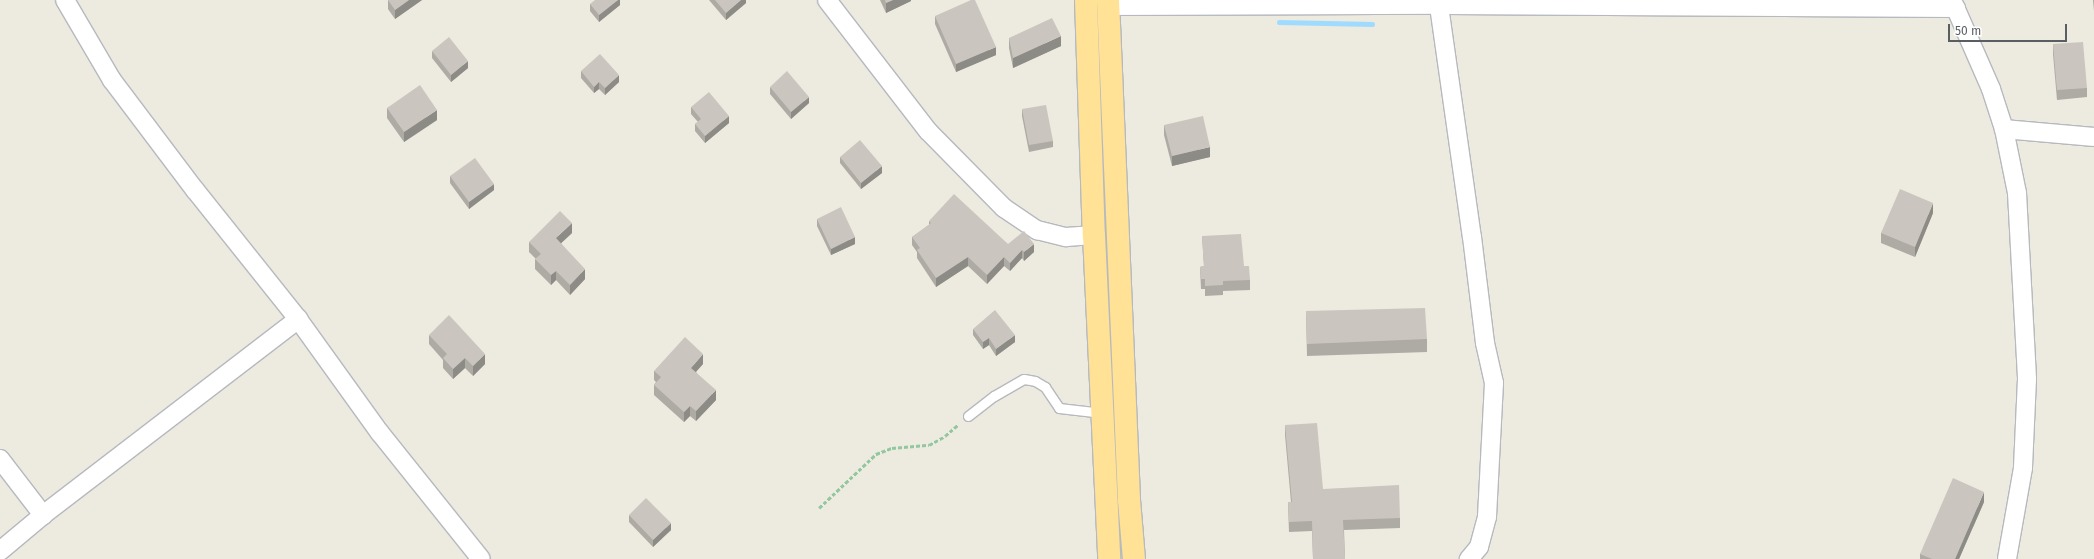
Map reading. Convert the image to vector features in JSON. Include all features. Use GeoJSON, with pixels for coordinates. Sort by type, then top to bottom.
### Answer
{"type":"FeatureCollection","features":[{"type":"Feature","properties":{"kind":"highway"},"geometry":{"type":"LineString","coordinates":[[1086,0],[1094,235],[1114,414],[1134,559]]}},
{"type":"Feature","properties":{"kind":"highway"},"geometry":{"type":"LineString","coordinates":[[1108,3],[1114,414],[1109,559]]}},
{"type":"Feature","properties":{"kind":"street"},"geometry":{"type":"LineString","coordinates":[[65,0],[112,80],[200,196],[298,319],[380,433],[481,559]]}},
{"type":"Feature","properties":{"kind":"street"},"geometry":{"type":"LineString","coordinates":[[827,0],[928,131],[1004,208],[1037,230],[1066,237],[1094,235]]}},
{"type":"Feature","properties":{"kind":"street"},"geometry":{"type":"LineString","coordinates":[[1108,3],[1954,4],[1991,88],[2004,129],[2017,193],[2027,379],[2022,468],[2007,559]]}},
{"type":"Feature","properties":{"kind":"street"},"geometry":{"type":"LineString","coordinates":[[1444,4],[1485,343],[1494,383],[1487,517],[1479,547],[1468,559]]}},
{"type":"Feature","properties":{"kind":"street"},"geometry":{"type":"LineString","coordinates":[[2004,129],[2090,132]]}},
{"type":"Feature","properties":{"kind":"street"},"geometry":{"type":"LineString","coordinates":[[0,551],[43,515],[298,319]]}},
{"type":"Feature","properties":{"kind":"street"},"geometry":{"type":"LineString","coordinates":[[0,459],[43,515]]}},
{"type":"Feature","properties":{"kind":"lane"},"geometry":{"type":"LineString","coordinates":[[968,416],[994,396],[1024,380],[1035,380],[1045,387],[1059,408],[1114,414]]}},
{"type":"Feature","properties":{"kind":"path"},"geometry":{"type":"LineString","coordinates":[[819,508],[876,454],[892,448],[930,445],[945,436],[968,416]]}},
{"type":"Feature","properties":{"kind":"building"},"geometry":{"type":"Polygon","coordinates":[[[388,0],[409,0],[395,10],[388,0]]]}},
{"type":"Feature","properties":{"kind":"building"},"geometry":{"type":"Polygon","coordinates":[[[595,0],[618,0],[599,15],[590,4],[595,0]]]}},
{"type":"Feature","properties":{"kind":"building"},"geometry":{"type":"Polygon","coordinates":[[[715,0],[741,0],[726,13],[715,0]]]}},
{"type":"Feature","properties":{"kind":"building"},"geometry":{"type":"Polygon","coordinates":[[[885,0],[893,0],[886,3],[885,0]]]}},
{"type":"Feature","properties":{"kind":"building"},"geometry":{"type":"Polygon","coordinates":[[[971,0],[975,0],[996,47],[956,64],[935,16],[971,0]]]}},
{"type":"Feature","properties":{"kind":"building"},"geometry":{"type":"Polygon","coordinates":[[[1052,18],[1061,36],[1013,58],[1009,38],[1052,18]]]}},
{"type":"Feature","properties":{"kind":"building"},"geometry":{"type":"Polygon","coordinates":[[[449,37],[468,61],[451,75],[432,51],[449,37]]]}},
{"type":"Feature","properties":{"kind":"building"},"geometry":{"type":"Polygon","coordinates":[[[2083,42],[2087,88],[2057,90],[2053,44],[2083,42]]]}},
{"type":"Feature","properties":{"kind":"building"},"geometry":{"type":"Polygon","coordinates":[[[600,54],[619,75],[605,88],[599,82],[594,87],[581,71],[600,54]]]}},
{"type":"Feature","properties":{"kind":"building"},"geometry":{"type":"Polygon","coordinates":[[[787,71],[809,97],[791,112],[770,87],[787,71]]]}},
{"type":"Feature","properties":{"kind":"building"},"geometry":{"type":"Polygon","coordinates":[[[420,85],[437,110],[404,132],[387,108],[420,85]]]}},
{"type":"Feature","properties":{"kind":"building"},"geometry":{"type":"Polygon","coordinates":[[[709,92],[729,116],[705,136],[695,124],[701,119],[691,107],[709,92]]]}},
{"type":"Feature","properties":{"kind":"building"},"geometry":{"type":"Polygon","coordinates":[[[1046,105],[1053,141],[1029,145],[1022,109],[1046,105]]]}},
{"type":"Feature","properties":{"kind":"building"},"geometry":{"type":"Polygon","coordinates":[[[1203,116],[1210,147],[1172,156],[1164,125],[1203,116]]]}},
{"type":"Feature","properties":{"kind":"building"},"geometry":{"type":"Polygon","coordinates":[[[860,140],[882,166],[861,183],[840,157],[860,140]]]}},
{"type":"Feature","properties":{"kind":"building"},"geometry":{"type":"Polygon","coordinates":[[[475,158],[494,184],[469,202],[450,176],[475,158]]]}},
{"type":"Feature","properties":{"kind":"building"},"geometry":{"type":"Polygon","coordinates":[[[1900,189],[1933,203],[1915,247],[1881,233],[1900,189]]]}},
{"type":"Feature","properties":{"kind":"building"},"geometry":{"type":"Polygon","coordinates":[[[954,194],[1008,244],[1024,231],[1034,244],[1024,252],[1022,250],[1010,263],[1004,257],[987,275],[968,257],[936,278],[917,250],[920,248],[912,237],[931,223],[929,221],[954,194]]]}},
{"type":"Feature","properties":{"kind":"building"},"geometry":{"type":"Polygon","coordinates":[[[841,207],[855,237],[831,249],[817,219],[841,207]]]}},
{"type":"Feature","properties":{"kind":"building"},"geometry":{"type":"Polygon","coordinates":[[[560,211],[572,223],[556,238],[585,269],[570,285],[556,271],[551,275],[535,259],[541,254],[529,242],[560,211]]]}},
{"type":"Feature","properties":{"kind":"building"},"geometry":{"type":"Polygon","coordinates":[[[1241,234],[1244,266],[1249,266],[1250,280],[1223,281],[1223,285],[1205,286],[1205,279],[1201,279],[1200,267],[1204,266],[1202,236],[1241,234]]]}},
{"type":"Feature","properties":{"kind":"building"},"geometry":{"type":"Polygon","coordinates":[[[1425,308],[1427,339],[1307,344],[1306,311],[1425,308]]]}},
{"type":"Feature","properties":{"kind":"building"},"geometry":{"type":"Polygon","coordinates":[[[995,310],[1015,335],[996,349],[989,338],[983,342],[973,329],[995,310]]]}},
{"type":"Feature","properties":{"kind":"building"},"geometry":{"type":"Polygon","coordinates":[[[449,315],[485,354],[473,366],[465,358],[453,369],[443,358],[447,354],[429,335],[449,315]]]}},
{"type":"Feature","properties":{"kind":"building"},"geometry":{"type":"Polygon","coordinates":[[[685,337],[703,354],[691,368],[716,390],[696,411],[690,406],[684,412],[654,385],[661,377],[654,371],[685,337]]]}},
{"type":"Feature","properties":{"kind":"building"},"geometry":{"type":"Polygon","coordinates":[[[1317,423],[1323,489],[1399,485],[1400,518],[1343,520],[1345,559],[1313,559],[1312,521],[1289,522],[1288,502],[1292,502],[1285,425],[1317,423]]]}},
{"type":"Feature","properties":{"kind":"building"},"geometry":{"type":"Polygon","coordinates":[[[1953,478],[1984,492],[1955,559],[1932,559],[1920,554],[1953,478]]]}},
{"type":"Feature","properties":{"kind":"building"},"geometry":{"type":"Polygon","coordinates":[[[646,498],[671,523],[653,540],[629,515],[646,498]]]}},
{"type":"Feature","properties":{"kind":"waterway"},"geometry":{"type":"LineString","coordinates":[[1279,22],[1372,24]]}}]}
